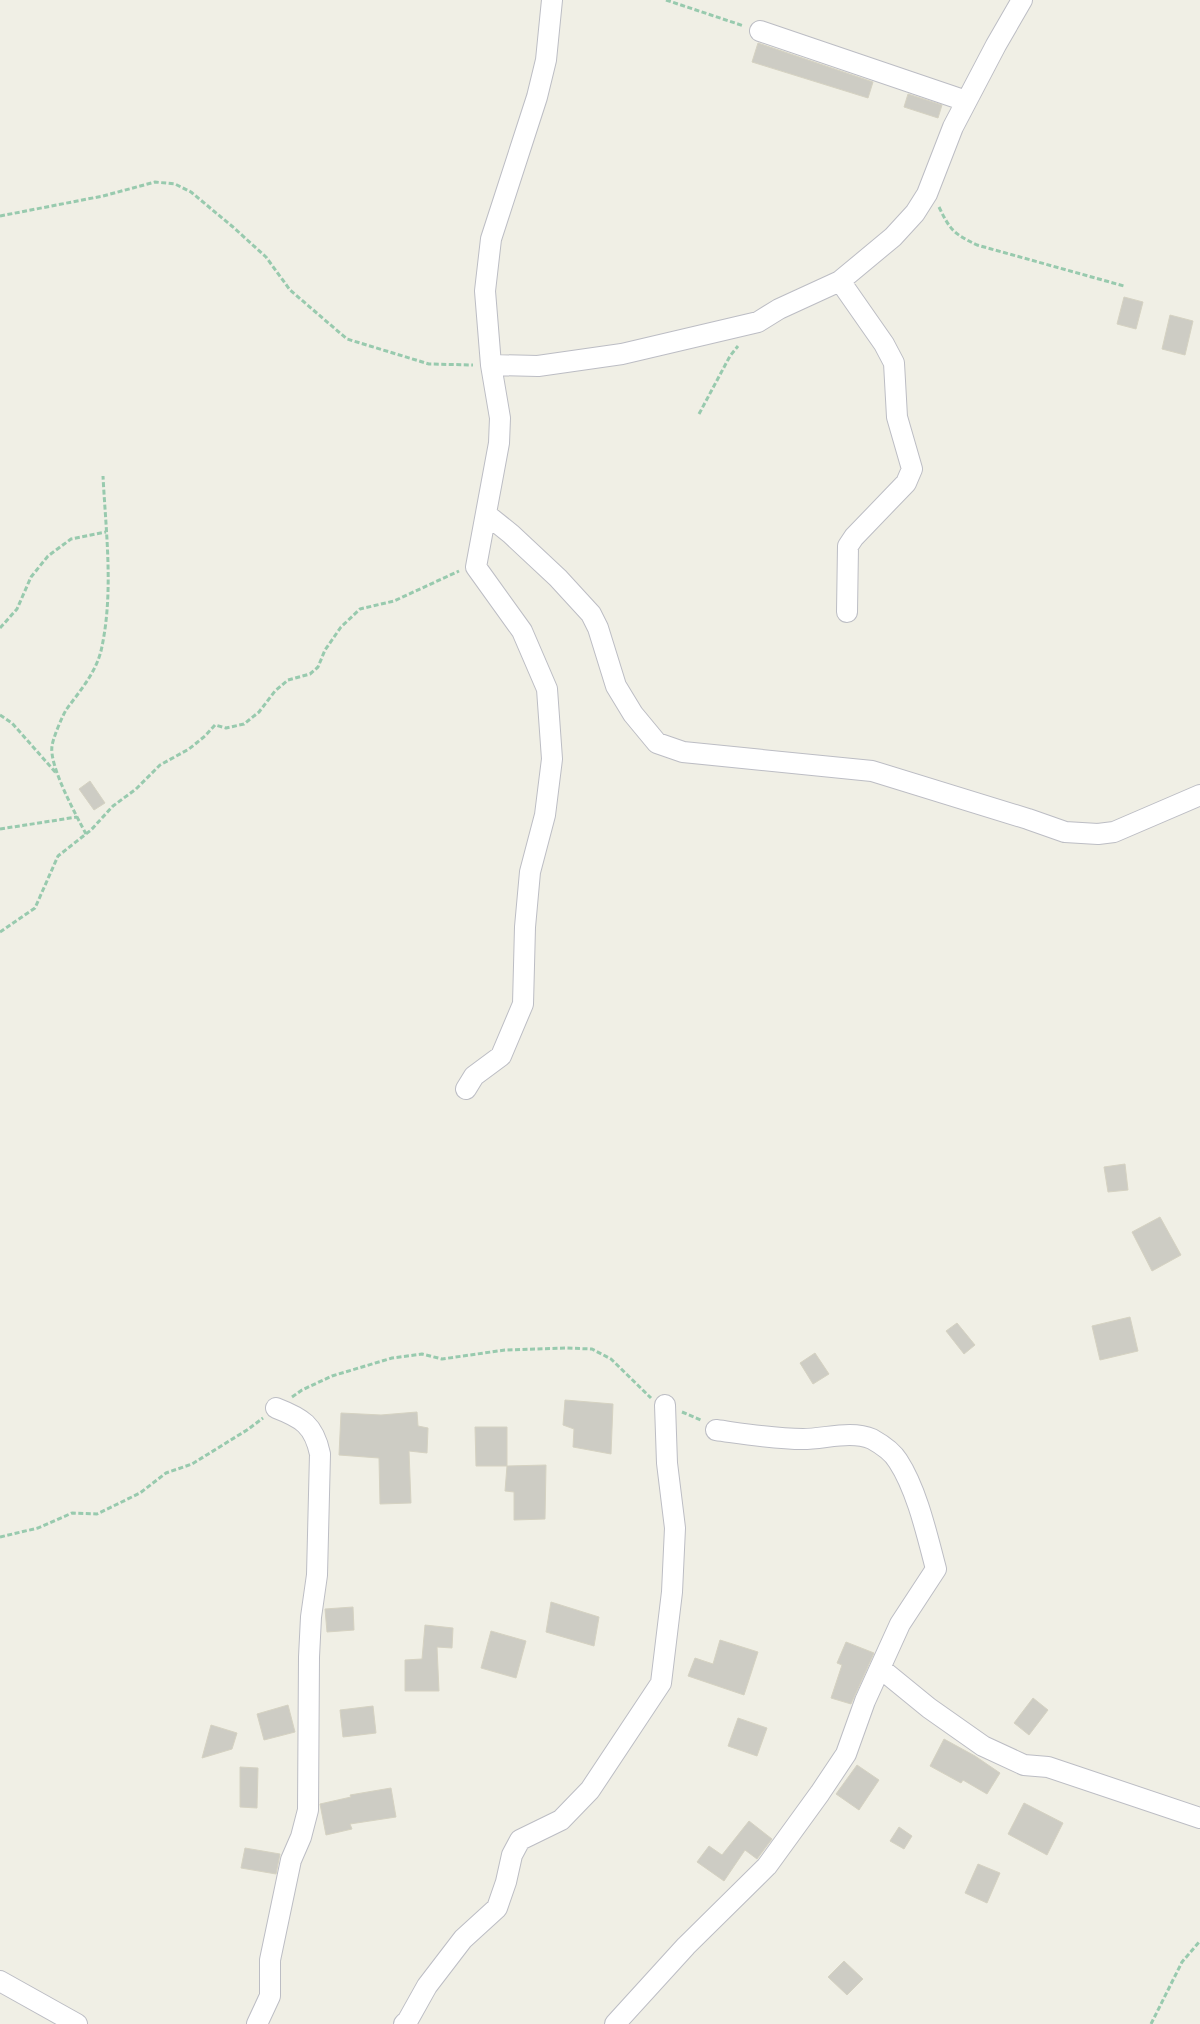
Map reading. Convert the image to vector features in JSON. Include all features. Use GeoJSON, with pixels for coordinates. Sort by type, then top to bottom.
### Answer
{"type":"FeatureCollection","features":[{"type":"Feature","properties":{"kind":"street"},"geometry":{"type":"LineString","coordinates":[[466,1089],[474,1076],[501,1056],[524,1004],[525,927],[530,872],[545,815],[552,759],[547,689],[522,631],[476,567],[499,443],[499,426],[491,366],[485,291],[491,239],[537,97],[546,60],[552,0]]}},
{"type":"Feature","properties":{"kind":"street"},"geometry":{"type":"LineString","coordinates":[[491,366],[538,366],[622,354],[758,322],[779,309],[840,281],[893,237],[915,212],[930,187],[953,127],[966,101],[1022,0]]}},
{"type":"Feature","properties":{"kind":"street"},"geometry":{"type":"LineString","coordinates":[[760,31],[966,101]]}},
{"type":"Feature","properties":{"kind":"street"},"geometry":{"type":"LineString","coordinates":[[840,281],[884,344],[894,363],[897,417],[912,470],[906,483],[854,537],[848,546],[847,612]]}},
{"type":"Feature","properties":{"kind":"street"},"geometry":{"type":"LineString","coordinates":[[486,514],[511,534],[558,578],[591,614],[598,628],[616,686],[633,714],[656,743],[683,752],[872,771],[1064,832],[1114,832],[1200,795]]}},
{"type":"Feature","properties":{"kind":"street"},"geometry":{"type":"LineString","coordinates":[[404,2024],[427,1986],[463,1939],[497,1908],[506,1882],[512,1855],[520,1840],[561,1820],[590,1790],[661,1683],[672,1592],[675,1528],[666,1463],[665,1405]]}},
{"type":"Feature","properties":{"kind":"street"},"geometry":{"type":"LineString","coordinates":[[257,2024],[270,1996],[270,1960],[291,1860],[301,1837],[308,1810],[309,1657],[311,1618],[317,1575],[320,1454],[316,1438],[299,1417],[276,1408]]}},
{"type":"Feature","properties":{"kind":"street"},"geometry":{"type":"LineString","coordinates":[[615,2024],[692,1940],[767,1866],[820,1793],[846,1754],[880,1668],[900,1624],[936,1569],[915,1498],[898,1460],[887,1448],[870,1438],[848,1435],[805,1439],[764,1437],[716,1430]]}},
{"type":"Feature","properties":{"kind":"street"},"geometry":{"type":"LineString","coordinates":[[880,1668],[944,1719],[983,1746],[1004,1757],[1024,1765],[1048,1766],[1200,1818]]}},
{"type":"Feature","properties":{"kind":"street"},"geometry":{"type":"LineString","coordinates":[[0,1982],[77,2024]]}},
{"type":"Feature","properties":{"kind":"path"},"geometry":{"type":"LineString","coordinates":[[666,0],[760,31]]}},
{"type":"Feature","properties":{"kind":"path"},"geometry":{"type":"LineString","coordinates":[[0,216],[103,196],[155,182],[174,184],[191,192],[233,227],[266,257],[290,290],[347,339],[429,364],[491,366]]}},
{"type":"Feature","properties":{"kind":"path"},"geometry":{"type":"LineString","coordinates":[[930,187],[945,220],[955,234],[977,245],[1124,286]]}},
{"type":"Feature","properties":{"kind":"path"},"geometry":{"type":"LineString","coordinates":[[699,414],[730,356],[758,322]]}},
{"type":"Feature","properties":{"kind":"path"},"geometry":{"type":"LineString","coordinates":[[86,834],[58,775],[52,746],[65,712],[86,684],[100,653],[107,604],[109,565],[103,476]]}},
{"type":"Feature","properties":{"kind":"path"},"geometry":{"type":"LineString","coordinates":[[0,628],[17,609],[31,577],[48,556],[71,539],[106,532]]}},
{"type":"Feature","properties":{"kind":"path"},"geometry":{"type":"LineString","coordinates":[[0,932],[35,908],[58,856],[86,834],[113,806],[136,789],[160,765],[189,749],[215,726],[226,728],[244,724],[259,712],[275,691],[288,680],[310,674],[318,667],[325,650],[341,627],[360,609],[394,601],[464,569],[476,567]]}},
{"type":"Feature","properties":{"kind":"path"},"geometry":{"type":"LineString","coordinates":[[0,715],[12,723],[58,775]]}},
{"type":"Feature","properties":{"kind":"path"},"geometry":{"type":"LineString","coordinates":[[0,830],[77,817]]}},
{"type":"Feature","properties":{"kind":"path"},"geometry":{"type":"LineString","coordinates":[[0,1537],[38,1528],[72,1513],[97,1514],[140,1494],[166,1473],[192,1464],[214,1451],[247,1430],[302,1390],[357,1367],[392,1358],[422,1354],[442,1359],[505,1350],[566,1348],[592,1350],[612,1359],[654,1400],[708,1423],[716,1430]]}},
{"type":"Feature","properties":{"kind":"path"},"geometry":{"type":"LineString","coordinates":[[1150,2024],[1182,1962],[1200,1941]]}},
{"type":"Feature","properties":{"kind":"building"},"geometry":{"type":"Polygon","coordinates":[[[758,43],[873,82],[868,98],[752,62],[758,43]]]}},
{"type":"Feature","properties":{"kind":"building"},"geometry":{"type":"Polygon","coordinates":[[[908,94],[942,105],[938,118],[904,107],[908,94]]]}},
{"type":"Feature","properties":{"kind":"building"},"geometry":{"type":"Polygon","coordinates":[[[1124,297],[1143,302],[1136,329],[1117,324],[1124,297]]]}},
{"type":"Feature","properties":{"kind":"building"},"geometry":{"type":"Polygon","coordinates":[[[1170,315],[1193,321],[1185,355],[1162,349],[1170,315]]]}},
{"type":"Feature","properties":{"kind":"building"},"geometry":{"type":"Polygon","coordinates":[[[90,781],[105,803],[94,810],[79,789],[90,781]]]}},
{"type":"Feature","properties":{"kind":"building"},"geometry":{"type":"Polygon","coordinates":[[[1125,1164],[1128,1190],[1108,1192],[1104,1167],[1125,1164]]]}},
{"type":"Feature","properties":{"kind":"building"},"geometry":{"type":"Polygon","coordinates":[[[1160,1217],[1181,1255],[1152,1271],[1132,1232],[1160,1217]]]}},
{"type":"Feature","properties":{"kind":"building"},"geometry":{"type":"Polygon","coordinates":[[[1130,1317],[1138,1351],[1100,1360],[1092,1326],[1130,1317]]]}},
{"type":"Feature","properties":{"kind":"building"},"geometry":{"type":"Polygon","coordinates":[[[957,1323],[975,1345],[964,1354],[946,1331],[957,1323]]]}},
{"type":"Feature","properties":{"kind":"building"},"geometry":{"type":"Polygon","coordinates":[[[815,1353],[829,1374],[813,1384],[800,1363],[815,1353]]]}},
{"type":"Feature","properties":{"kind":"building"},"geometry":{"type":"Polygon","coordinates":[[[565,1400],[613,1404],[611,1454],[573,1447],[574,1429],[563,1425],[565,1400]]]}},
{"type":"Feature","properties":{"kind":"building"},"geometry":{"type":"Polygon","coordinates":[[[417,1412],[418,1426],[428,1428],[427,1453],[409,1451],[411,1503],[380,1504],[379,1458],[339,1455],[341,1413],[381,1415],[417,1412]]]}},
{"type":"Feature","properties":{"kind":"building"},"geometry":{"type":"Polygon","coordinates":[[[475,1427],[507,1427],[507,1466],[476,1466],[475,1427]]]}},
{"type":"Feature","properties":{"kind":"building"},"geometry":{"type":"Polygon","coordinates":[[[546,1465],[545,1519],[514,1520],[514,1492],[505,1491],[507,1466],[546,1465]]]}},
{"type":"Feature","properties":{"kind":"building"},"geometry":{"type":"Polygon","coordinates":[[[551,1602],[599,1617],[594,1646],[546,1632],[551,1602]]]}},
{"type":"Feature","properties":{"kind":"building"},"geometry":{"type":"Polygon","coordinates":[[[353,1607],[354,1630],[327,1632],[325,1609],[353,1607]]]}},
{"type":"Feature","properties":{"kind":"building"},"geometry":{"type":"Polygon","coordinates":[[[425,1625],[453,1628],[452,1648],[437,1647],[439,1691],[405,1691],[405,1660],[422,1659],[425,1625]]]}},
{"type":"Feature","properties":{"kind":"building"},"geometry":{"type":"Polygon","coordinates":[[[491,1631],[526,1641],[516,1678],[481,1668],[491,1631]]]}},
{"type":"Feature","properties":{"kind":"building"},"geometry":{"type":"Polygon","coordinates":[[[720,1640],[758,1652],[744,1695],[688,1676],[695,1658],[713,1664],[720,1640]]]}},
{"type":"Feature","properties":{"kind":"building"},"geometry":{"type":"Polygon","coordinates":[[[846,1642],[874,1653],[851,1704],[831,1698],[842,1665],[837,1663],[846,1642]]]}},
{"type":"Feature","properties":{"kind":"building"},"geometry":{"type":"Polygon","coordinates":[[[1033,1698],[1048,1710],[1029,1735],[1014,1723],[1033,1698]]]}},
{"type":"Feature","properties":{"kind":"building"},"geometry":{"type":"Polygon","coordinates":[[[288,1705],[295,1732],[264,1740],[257,1714],[288,1705]]]}},
{"type":"Feature","properties":{"kind":"building"},"geometry":{"type":"Polygon","coordinates":[[[373,1706],[376,1733],[343,1737],[340,1710],[373,1706]]]}},
{"type":"Feature","properties":{"kind":"building"},"geometry":{"type":"Polygon","coordinates":[[[738,1718],[767,1728],[757,1756],[728,1746],[738,1718]]]}},
{"type":"Feature","properties":{"kind":"building"},"geometry":{"type":"Polygon","coordinates":[[[211,1725],[237,1733],[232,1749],[202,1758],[211,1725]]]}},
{"type":"Feature","properties":{"kind":"building"},"geometry":{"type":"Polygon","coordinates":[[[944,1739],[975,1756],[1000,1773],[987,1794],[963,1780],[961,1783],[930,1766],[944,1739]]]}},
{"type":"Feature","properties":{"kind":"building"},"geometry":{"type":"Polygon","coordinates":[[[857,1765],[879,1780],[859,1810],[836,1794],[857,1765]]]}},
{"type":"Feature","properties":{"kind":"building"},"geometry":{"type":"Polygon","coordinates":[[[240,1767],[258,1768],[257,1808],[240,1807],[240,1767]]]}},
{"type":"Feature","properties":{"kind":"building"},"geometry":{"type":"Polygon","coordinates":[[[391,1788],[396,1817],[350,1824],[352,1829],[326,1835],[320,1804],[351,1797],[350,1795],[391,1788]]]}},
{"type":"Feature","properties":{"kind":"building"},"geometry":{"type":"Polygon","coordinates":[[[1024,1803],[1063,1823],[1047,1855],[1008,1834],[1024,1803]]]}},
{"type":"Feature","properties":{"kind":"building"},"geometry":{"type":"Polygon","coordinates":[[[749,1821],[772,1839],[757,1859],[745,1850],[724,1881],[697,1862],[709,1846],[722,1855],[749,1821]]]}},
{"type":"Feature","properties":{"kind":"building"},"geometry":{"type":"Polygon","coordinates":[[[899,1827],[912,1836],[904,1849],[890,1841],[899,1827]]]}},
{"type":"Feature","properties":{"kind":"building"},"geometry":{"type":"Polygon","coordinates":[[[245,1848],[280,1854],[276,1874],[241,1868],[245,1848]]]}},
{"type":"Feature","properties":{"kind":"building"},"geometry":{"type":"Polygon","coordinates":[[[978,1864],[1000,1873],[987,1903],[965,1893],[978,1864]]]}},
{"type":"Feature","properties":{"kind":"building"},"geometry":{"type":"Polygon","coordinates":[[[844,1961],[863,1979],[847,1995],[828,1977],[844,1961]]]}}]}
